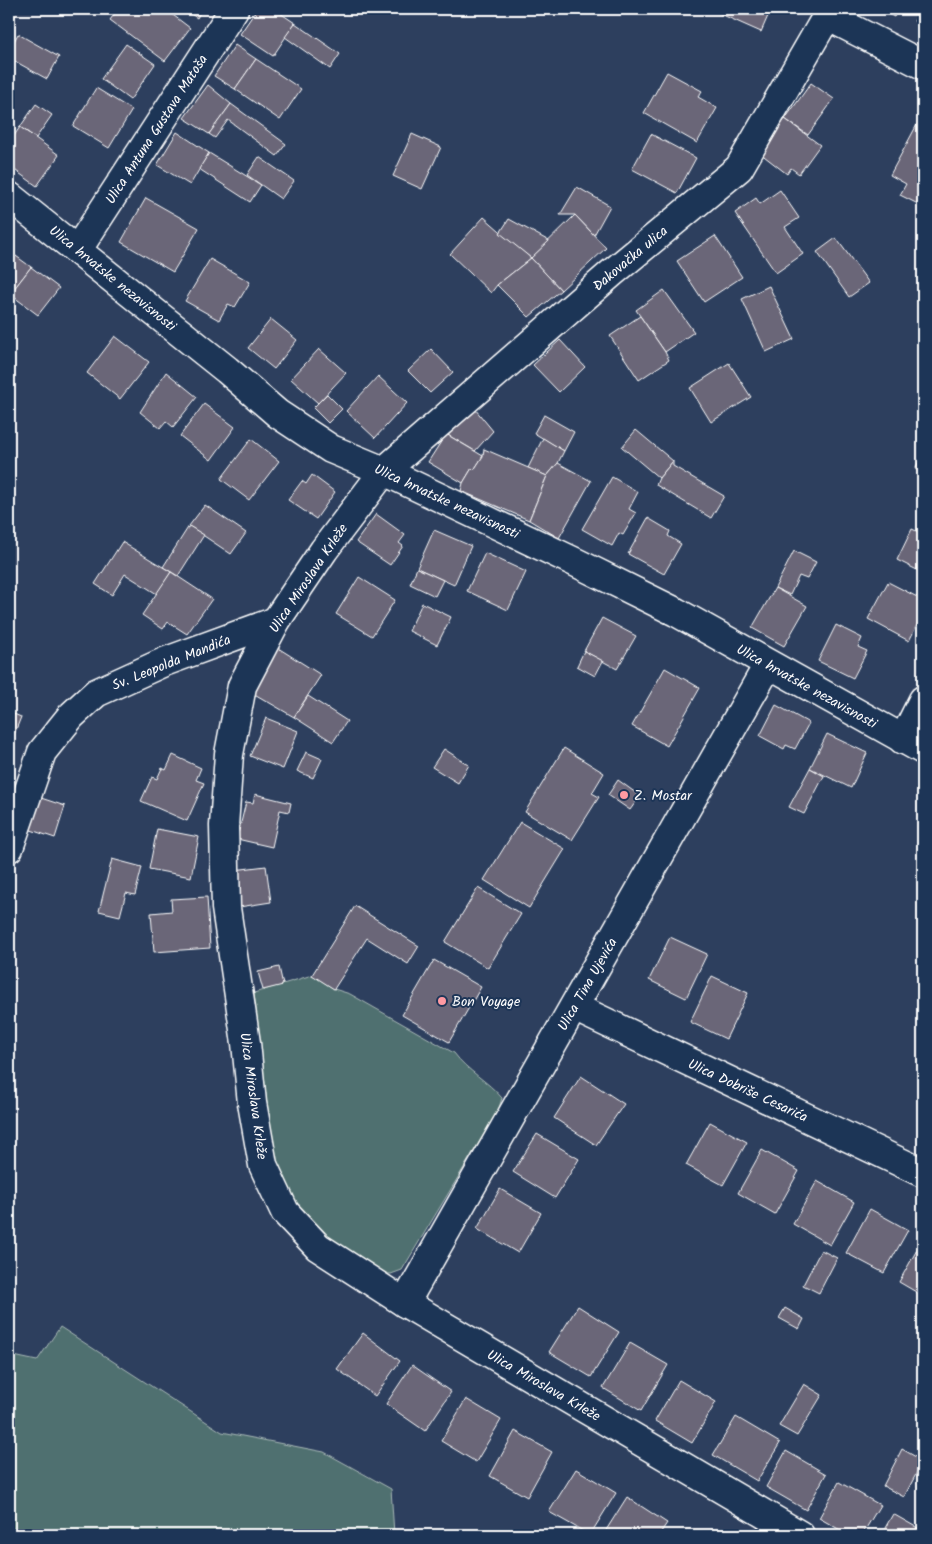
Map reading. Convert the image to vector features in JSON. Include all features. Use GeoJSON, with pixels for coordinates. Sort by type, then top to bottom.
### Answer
{"type":"FeatureCollection","features":[{"type":"Feature","properties":{"kind":"street","name":"Ulica Antuna Gustava Matoša"},"geometry":{"type":"LineString","coordinates":[[78,249],[234,9]]}},
{"type":"Feature","properties":{"kind":"street"},"geometry":{"type":"LineString","coordinates":[[829,12],[923,65]]}},
{"type":"Feature","properties":{"kind":"street","name":"Đakovačka ulica"},"geometry":{"type":"LineString","coordinates":[[384,471],[613,272],[739,168],[829,12]]}},
{"type":"Feature","properties":{"kind":"street","name":"Ulica hrvatske nezavisnosti"},"geometry":{"type":"LineString","coordinates":[[9,196],[78,249],[278,414],[331,449],[384,471],[568,558],[660,604],[913,745]]}},
{"type":"Feature","properties":{"kind":"street","name":"Ulica Miroslava Krleže"},"geometry":{"type":"LineString","coordinates":[[384,471],[324,550],[276,621],[242,686],[229,754],[224,826],[226,908],[246,1043],[252,1103],[263,1165],[285,1212],[318,1247],[405,1303],[800,1535]]}},
{"type":"Feature","properties":{"kind":"street","name":"Sv. Leopolda Mandića"},"geometry":{"type":"LineString","coordinates":[[9,848],[42,752],[71,716],[96,693],[164,662],[276,621]]}},
{"type":"Feature","properties":{"kind":"street","name":"Ulica Tina Ujevića"},"geometry":{"type":"LineString","coordinates":[[405,1303],[768,665]]}},
{"type":"Feature","properties":{"kind":"street"},"geometry":{"type":"LineString","coordinates":[[913,745],[923,700]]}},
{"type":"Feature","properties":{"kind":"street","name":"Ulica Dobriše Cesarića"},"geometry":{"type":"LineString","coordinates":[[574,1007],[923,1173]]}},
{"type":"Feature","properties":{"kind":"green space"},"geometry":{"type":"Polygon","coordinates":[[[312,975],[334,989],[350,994],[454,1053],[502,1098],[498,1111],[402,1270],[391,1274],[382,1273],[341,1250],[312,1225],[284,1185],[276,1162],[271,1139],[254,993],[312,975]]]}},
{"type":"Feature","properties":{"kind":"green space"},"geometry":{"type":"Polygon","coordinates":[[[60,1327],[222,1432],[324,1452],[391,1489],[394,1534],[397,1535],[9,1535],[9,1355],[37,1361],[60,1327]]]}},
{"type":"Feature","properties":{"kind":"building"},"geometry":{"type":"Polygon","coordinates":[[[118,9],[148,9],[153,12],[156,9],[165,9],[190,28],[165,61],[110,20],[118,9]]]}},
{"type":"Feature","properties":{"kind":"building"},"geometry":{"type":"Polygon","coordinates":[[[183,9],[202,9],[197,18],[183,9]]]}},
{"type":"Feature","properties":{"kind":"building"},"geometry":{"type":"Polygon","coordinates":[[[257,9],[274,9],[295,23],[273,56],[240,34],[257,9]]]}},
{"type":"Feature","properties":{"kind":"building"},"geometry":{"type":"Polygon","coordinates":[[[717,9],[771,9],[761,32],[716,12],[717,9]]]}},
{"type":"Feature","properties":{"kind":"building"},"geometry":{"type":"Polygon","coordinates":[[[879,9],[898,9],[894,17],[879,9]]]}},
{"type":"Feature","properties":{"kind":"building"},"geometry":{"type":"Polygon","coordinates":[[[923,9],[923,29],[914,21],[923,9]]]}},
{"type":"Feature","properties":{"kind":"building"},"geometry":{"type":"Polygon","coordinates":[[[295,23],[340,54],[330,69],[285,37],[295,23]]]}},
{"type":"Feature","properties":{"kind":"building"},"geometry":{"type":"Polygon","coordinates":[[[18,34],[59,57],[47,79],[9,58],[9,50],[18,34]]]}},
{"type":"Feature","properties":{"kind":"building"},"geometry":{"type":"Polygon","coordinates":[[[126,44],[155,64],[130,100],[101,79],[126,44]]]}},
{"type":"Feature","properties":{"kind":"building"},"geometry":{"type":"Polygon","coordinates":[[[235,45],[256,59],[235,89],[214,76],[235,45]]]}},
{"type":"Feature","properties":{"kind":"building"},"geometry":{"type":"Polygon","coordinates":[[[256,59],[301,89],[280,120],[235,89],[256,59]]]}},
{"type":"Feature","properties":{"kind":"building"},"geometry":{"type":"Polygon","coordinates":[[[667,72],[702,91],[698,97],[717,108],[697,143],[644,113],[667,72]]]}},
{"type":"Feature","properties":{"kind":"building"},"geometry":{"type":"Polygon","coordinates":[[[811,83],[834,99],[808,135],[785,119],[811,83]]]}},
{"type":"Feature","properties":{"kind":"building"},"geometry":{"type":"Polygon","coordinates":[[[208,85],[231,104],[209,134],[184,118],[208,85]]]}},
{"type":"Feature","properties":{"kind":"building"},"geometry":{"type":"Polygon","coordinates":[[[96,88],[132,110],[109,148],[73,126],[96,88]]]}},
{"type":"Feature","properties":{"kind":"building"},"geometry":{"type":"Polygon","coordinates":[[[36,104],[52,115],[36,138],[20,127],[36,104]]]}},
{"type":"Feature","properties":{"kind":"building"},"geometry":{"type":"Polygon","coordinates":[[[231,104],[286,144],[277,156],[228,120],[215,138],[209,134],[231,104]]]}},
{"type":"Feature","properties":{"kind":"building"},"geometry":{"type":"Polygon","coordinates":[[[9,108],[15,112],[9,122],[9,108]]]}},
{"type":"Feature","properties":{"kind":"building"},"geometry":{"type":"Polygon","coordinates":[[[785,119],[820,145],[799,174],[791,168],[787,174],[760,153],[785,119]]]}},
{"type":"Feature","properties":{"kind":"building"},"geometry":{"type":"Polygon","coordinates":[[[920,119],[923,121],[922,206],[900,195],[906,184],[890,175],[920,119]]]}},
{"type":"Feature","properties":{"kind":"building"},"geometry":{"type":"Polygon","coordinates":[[[20,127],[59,155],[37,186],[9,166],[9,143],[20,127]]]}},
{"type":"Feature","properties":{"kind":"building"},"geometry":{"type":"Polygon","coordinates":[[[177,132],[209,153],[190,185],[157,165],[177,132]]]}},
{"type":"Feature","properties":{"kind":"building"},"geometry":{"type":"Polygon","coordinates":[[[412,134],[441,147],[422,189],[393,176],[412,134]]]}},
{"type":"Feature","properties":{"kind":"building"},"geometry":{"type":"Polygon","coordinates":[[[651,134],[696,158],[677,193],[632,169],[651,134]]]}},
{"type":"Feature","properties":{"kind":"building"},"geometry":{"type":"Polygon","coordinates":[[[209,153],[261,185],[250,202],[199,169],[209,153]]]}},
{"type":"Feature","properties":{"kind":"building"},"geometry":{"type":"Polygon","coordinates":[[[259,157],[294,181],[281,199],[247,175],[259,157]]]}},
{"type":"Feature","properties":{"kind":"building"},"geometry":{"type":"Polygon","coordinates":[[[577,187],[610,206],[594,235],[575,215],[560,215],[577,187]]]}},
{"type":"Feature","properties":{"kind":"building"},"geometry":{"type":"Polygon","coordinates":[[[780,190],[799,218],[785,227],[803,254],[776,273],[735,213],[756,198],[760,204],[780,190]]]}},
{"type":"Feature","properties":{"kind":"building"},"geometry":{"type":"Polygon","coordinates":[[[146,198],[199,228],[173,272],[121,242],[146,198]]]}},
{"type":"Feature","properties":{"kind":"building"},"geometry":{"type":"Polygon","coordinates":[[[575,215],[606,248],[561,290],[531,258],[575,215]]]}},
{"type":"Feature","properties":{"kind":"building"},"geometry":{"type":"Polygon","coordinates":[[[484,217],[531,258],[497,285],[491,293],[450,254],[484,217]]]}},
{"type":"Feature","properties":{"kind":"building"},"geometry":{"type":"Polygon","coordinates":[[[509,219],[549,241],[531,258],[500,233],[509,219]]]}},
{"type":"Feature","properties":{"kind":"building"},"geometry":{"type":"Polygon","coordinates":[[[715,236],[742,277],[704,302],[677,261],[715,236]]]}},
{"type":"Feature","properties":{"kind":"building"},"geometry":{"type":"Polygon","coordinates":[[[836,238],[869,283],[849,297],[817,252],[836,238]]]}},
{"type":"Feature","properties":{"kind":"building"},"geometry":{"type":"Polygon","coordinates":[[[9,251],[31,267],[10,294],[9,293],[9,251]]]}},
{"type":"Feature","properties":{"kind":"building"},"geometry":{"type":"Polygon","coordinates":[[[531,258],[561,290],[529,317],[497,285],[531,258]]]}},
{"type":"Feature","properties":{"kind":"building"},"geometry":{"type":"Polygon","coordinates":[[[210,259],[250,282],[235,307],[228,304],[219,320],[185,301],[210,259]]]}},
{"type":"Feature","properties":{"kind":"building"},"geometry":{"type":"Polygon","coordinates":[[[31,267],[59,288],[38,315],[10,294],[31,267]]]}},
{"type":"Feature","properties":{"kind":"building"},"geometry":{"type":"Polygon","coordinates":[[[769,286],[794,339],[766,352],[742,299],[769,286]]]}},
{"type":"Feature","properties":{"kind":"building"},"geometry":{"type":"Polygon","coordinates":[[[664,290],[694,332],[665,352],[636,310],[664,290]]]}},
{"type":"Feature","properties":{"kind":"building"},"geometry":{"type":"Polygon","coordinates":[[[640,316],[669,360],[639,380],[610,336],[640,316]]]}},
{"type":"Feature","properties":{"kind":"building"},"geometry":{"type":"Polygon","coordinates":[[[271,319],[297,340],[274,369],[248,348],[271,319]]]}},
{"type":"Feature","properties":{"kind":"building"},"geometry":{"type":"Polygon","coordinates":[[[115,336],[149,362],[120,399],[87,373],[115,336]]]}},
{"type":"Feature","properties":{"kind":"building"},"geometry":{"type":"Polygon","coordinates":[[[560,340],[585,367],[559,392],[533,365],[560,340]]]}},
{"type":"Feature","properties":{"kind":"building"},"geometry":{"type":"Polygon","coordinates":[[[319,349],[346,373],[318,403],[291,379],[319,349]]]}},
{"type":"Feature","properties":{"kind":"building"},"geometry":{"type":"Polygon","coordinates":[[[431,349],[453,372],[430,393],[408,371],[431,349]]]}},
{"type":"Feature","properties":{"kind":"building"},"geometry":{"type":"Polygon","coordinates":[[[729,363],[751,397],[711,422],[690,388],[729,363]]]}},
{"type":"Feature","properties":{"kind":"building"},"geometry":{"type":"Polygon","coordinates":[[[166,372],[197,397],[173,427],[166,421],[160,428],[140,412],[166,372]]]}},
{"type":"Feature","properties":{"kind":"building"},"geometry":{"type":"Polygon","coordinates":[[[378,376],[407,403],[375,438],[346,411],[378,376]]]}},
{"type":"Feature","properties":{"kind":"building"},"geometry":{"type":"Polygon","coordinates":[[[327,394],[342,409],[328,423],[313,408],[327,394]]]}},
{"type":"Feature","properties":{"kind":"building"},"geometry":{"type":"Polygon","coordinates":[[[204,404],[235,427],[211,460],[180,436],[204,404]]]}},
{"type":"Feature","properties":{"kind":"building"},"geometry":{"type":"Polygon","coordinates":[[[475,409],[493,431],[475,451],[446,434],[475,409]]]}},
{"type":"Feature","properties":{"kind":"building"},"geometry":{"type":"Polygon","coordinates":[[[544,415],[574,432],[564,451],[534,433],[544,415]]]}},
{"type":"Feature","properties":{"kind":"building"},"geometry":{"type":"Polygon","coordinates":[[[636,430],[673,461],[659,478],[622,447],[636,430]]]}},
{"type":"Feature","properties":{"kind":"building"},"geometry":{"type":"Polygon","coordinates":[[[446,434],[483,456],[474,470],[472,468],[463,483],[428,462],[446,434]]]}},
{"type":"Feature","properties":{"kind":"building"},"geometry":{"type":"Polygon","coordinates":[[[543,438],[564,451],[558,463],[547,476],[528,468],[543,438]]]}},
{"type":"Feature","properties":{"kind":"building"},"geometry":{"type":"Polygon","coordinates":[[[251,439],[279,461],[249,500],[221,479],[251,439]]]}},
{"type":"Feature","properties":{"kind":"building"},"geometry":{"type":"Polygon","coordinates":[[[484,449],[547,476],[529,520],[461,491],[463,483],[472,468],[474,470],[483,456],[484,449]]]}},
{"type":"Feature","properties":{"kind":"building"},"geometry":{"type":"Polygon","coordinates":[[[920,459],[923,460],[923,473],[915,469],[920,459]]]}},
{"type":"Feature","properties":{"kind":"building"},"geometry":{"type":"Polygon","coordinates":[[[673,461],[673,466],[724,496],[711,518],[656,485],[659,478],[673,461]]]}},
{"type":"Feature","properties":{"kind":"building"},"geometry":{"type":"Polygon","coordinates":[[[558,463],[591,481],[559,538],[529,520],[547,476],[558,463]]]}},
{"type":"Feature","properties":{"kind":"building"},"geometry":{"type":"Polygon","coordinates":[[[312,475],[335,492],[316,519],[288,500],[302,481],[306,484],[312,475]]]}},
{"type":"Feature","properties":{"kind":"building"},"geometry":{"type":"Polygon","coordinates":[[[612,477],[638,492],[629,509],[636,513],[623,535],[619,533],[612,546],[582,529],[612,477]]]}},
{"type":"Feature","properties":{"kind":"building"},"geometry":{"type":"Polygon","coordinates":[[[205,505],[246,533],[231,554],[189,526],[205,505]]]}},
{"type":"Feature","properties":{"kind":"building"},"geometry":{"type":"Polygon","coordinates":[[[376,514],[405,535],[399,543],[403,546],[390,565],[356,542],[376,514]]]}},
{"type":"Feature","properties":{"kind":"building"},"geometry":{"type":"Polygon","coordinates":[[[648,518],[670,531],[668,536],[681,544],[664,574],[628,554],[648,518]]]}},
{"type":"Feature","properties":{"kind":"building"},"geometry":{"type":"Polygon","coordinates":[[[189,526],[204,535],[178,576],[163,567],[189,526]]]}},
{"type":"Feature","properties":{"kind":"building"},"geometry":{"type":"Polygon","coordinates":[[[912,529],[923,534],[923,573],[897,560],[912,529]]]}},
{"type":"Feature","properties":{"kind":"building"},"geometry":{"type":"Polygon","coordinates":[[[434,530],[471,546],[454,585],[417,568],[434,530]]]}},
{"type":"Feature","properties":{"kind":"building"},"geometry":{"type":"Polygon","coordinates":[[[122,542],[171,572],[157,594],[125,574],[112,595],[95,584],[122,542]]]}},
{"type":"Feature","properties":{"kind":"building"},"geometry":{"type":"Polygon","coordinates":[[[794,551],[816,562],[807,579],[799,576],[790,595],[775,588],[794,551]]]}},
{"type":"Feature","properties":{"kind":"building"},"geometry":{"type":"Polygon","coordinates":[[[485,553],[526,572],[508,610],[467,591],[485,553]]]}},
{"type":"Feature","properties":{"kind":"building"},"geometry":{"type":"Polygon","coordinates":[[[417,568],[443,580],[435,596],[410,584],[417,568]]]}},
{"type":"Feature","properties":{"kind":"building"},"geometry":{"type":"Polygon","coordinates":[[[171,572],[212,599],[187,634],[168,622],[163,629],[142,615],[171,572]]]}},
{"type":"Feature","properties":{"kind":"building"},"geometry":{"type":"Polygon","coordinates":[[[359,577],[395,600],[372,636],[336,614],[359,577]]]}},
{"type":"Feature","properties":{"kind":"building"},"geometry":{"type":"Polygon","coordinates":[[[888,582],[923,600],[923,613],[909,641],[868,619],[888,582]]]}},
{"type":"Feature","properties":{"kind":"building"},"geometry":{"type":"Polygon","coordinates":[[[775,588],[807,606],[784,646],[752,628],[775,588]]]}},
{"type":"Feature","properties":{"kind":"building"},"geometry":{"type":"Polygon","coordinates":[[[422,603],[451,617],[437,645],[409,631],[422,603]]]}},
{"type":"Feature","properties":{"kind":"building"},"geometry":{"type":"Polygon","coordinates":[[[602,618],[636,636],[617,669],[584,651],[602,618]]]}},
{"type":"Feature","properties":{"kind":"building"},"geometry":{"type":"Polygon","coordinates":[[[836,625],[862,638],[858,647],[867,651],[853,678],[818,661],[836,625]]]}},
{"type":"Feature","properties":{"kind":"building"},"geometry":{"type":"Polygon","coordinates":[[[278,648],[321,675],[294,717],[251,692],[278,648]]]}},
{"type":"Feature","properties":{"kind":"building"},"geometry":{"type":"Polygon","coordinates":[[[584,651],[603,661],[595,676],[577,666],[584,651]]]}},
{"type":"Feature","properties":{"kind":"building"},"geometry":{"type":"Polygon","coordinates":[[[665,668],[700,688],[667,746],[632,726],[665,668]]]}},
{"type":"Feature","properties":{"kind":"building"},"geometry":{"type":"Polygon","coordinates":[[[308,696],[347,721],[333,742],[294,717],[308,696]]]}},
{"type":"Feature","properties":{"kind":"building"},"geometry":{"type":"Polygon","coordinates":[[[776,705],[809,723],[795,749],[786,745],[784,749],[760,736],[776,705]]]}},
{"type":"Feature","properties":{"kind":"building"},"geometry":{"type":"Polygon","coordinates":[[[9,712],[21,717],[9,747],[9,712]]]}},
{"type":"Feature","properties":{"kind":"building"},"geometry":{"type":"Polygon","coordinates":[[[266,718],[298,731],[283,769],[250,756],[266,718]]]}},
{"type":"Feature","properties":{"kind":"building"},"geometry":{"type":"Polygon","coordinates":[[[827,734],[867,753],[851,788],[810,768],[827,734]]]}},
{"type":"Feature","properties":{"kind":"building"},"geometry":{"type":"Polygon","coordinates":[[[564,748],[604,773],[592,793],[599,797],[572,840],[525,812],[564,748]]]}},
{"type":"Feature","properties":{"kind":"building"},"geometry":{"type":"Polygon","coordinates":[[[444,749],[469,765],[458,783],[432,767],[444,749]]]}},
{"type":"Feature","properties":{"kind":"building"},"geometry":{"type":"Polygon","coordinates":[[[306,752],[322,759],[313,778],[297,771],[306,752]]]}},
{"type":"Feature","properties":{"kind":"building"},"geometry":{"type":"Polygon","coordinates":[[[173,755],[201,768],[196,780],[204,783],[187,821],[141,801],[152,777],[157,779],[162,768],[166,770],[173,755]]]}},
{"type":"Feature","properties":{"kind":"building"},"geometry":{"type":"Polygon","coordinates":[[[810,768],[824,776],[804,814],[789,807],[810,768]]]}},
{"type":"Feature","properties":{"kind":"building","name":"Z. Mostar"},"geometry":{"type":"Polygon","coordinates":[[[618,780],[640,796],[630,810],[608,795],[618,780]]]}},
{"type":"Feature","properties":{"kind":"building"},"geometry":{"type":"Polygon","coordinates":[[[255,794],[291,803],[289,812],[280,810],[272,847],[237,839],[246,802],[253,803],[255,794]]]}},
{"type":"Feature","properties":{"kind":"building"},"geometry":{"type":"Polygon","coordinates":[[[38,797],[65,806],[55,838],[28,829],[38,797]]]}},
{"type":"Feature","properties":{"kind":"building"},"geometry":{"type":"Polygon","coordinates":[[[520,822],[565,849],[529,908],[484,880],[520,822]]]}},
{"type":"Feature","properties":{"kind":"building"},"geometry":{"type":"Polygon","coordinates":[[[157,829],[199,837],[191,877],[149,869],[157,829]]]}},
{"type":"Feature","properties":{"kind":"building"},"geometry":{"type":"Polygon","coordinates":[[[112,859],[142,867],[135,895],[126,893],[120,916],[99,911],[112,859]]]}},
{"type":"Feature","properties":{"kind":"building"},"geometry":{"type":"Polygon","coordinates":[[[266,866],[271,902],[239,907],[234,870],[266,866]]]}},
{"type":"Feature","properties":{"kind":"building"},"geometry":{"type":"Polygon","coordinates":[[[478,888],[521,914],[488,968],[445,942],[478,888]]]}},
{"type":"Feature","properties":{"kind":"building"},"geometry":{"type":"Polygon","coordinates":[[[207,897],[210,948],[154,952],[151,913],[172,911],[171,899],[207,897]]]}},
{"type":"Feature","properties":{"kind":"building"},"geometry":{"type":"Polygon","coordinates":[[[355,906],[419,946],[408,964],[367,938],[334,989],[312,975],[355,906]]]}},
{"type":"Feature","properties":{"kind":"building"},"geometry":{"type":"Polygon","coordinates":[[[670,937],[707,954],[686,998],[649,980],[670,937]]]}},
{"type":"Feature","properties":{"kind":"building","name":"Bon Voyage"},"geometry":{"type":"Polygon","coordinates":[[[434,960],[481,987],[449,1042],[402,1015],[434,960]]]}},
{"type":"Feature","properties":{"kind":"building"},"geometry":{"type":"Polygon","coordinates":[[[279,967],[283,985],[263,990],[258,972],[279,967]]]}},
{"type":"Feature","properties":{"kind":"building"},"geometry":{"type":"Polygon","coordinates":[[[712,976],[748,993],[726,1039],[690,1022],[712,976]]]}},
{"type":"Feature","properties":{"kind":"building"},"geometry":{"type":"Polygon","coordinates":[[[581,1076],[624,1104],[596,1145],[554,1118],[581,1076]]]}},
{"type":"Feature","properties":{"kind":"building"},"geometry":{"type":"Polygon","coordinates":[[[710,1122],[747,1142],[723,1185],[686,1165],[710,1122]]]}},
{"type":"Feature","properties":{"kind":"building"},"geometry":{"type":"Polygon","coordinates":[[[537,1134],[579,1159],[555,1198],[513,1172],[537,1134]]]}},
{"type":"Feature","properties":{"kind":"building"},"geometry":{"type":"Polygon","coordinates":[[[762,1150],[799,1171],[775,1214],[738,1193],[762,1150]]]}},
{"type":"Feature","properties":{"kind":"building"},"geometry":{"type":"Polygon","coordinates":[[[817,1181],[854,1202],[830,1245],[793,1224],[817,1181]]]}},
{"type":"Feature","properties":{"kind":"building"},"geometry":{"type":"Polygon","coordinates":[[[500,1189],[541,1213],[518,1253],[477,1229],[500,1189]]]}},
{"type":"Feature","properties":{"kind":"building"},"geometry":{"type":"Polygon","coordinates":[[[870,1209],[908,1230],[884,1273],[846,1253],[870,1209]]]}},
{"type":"Feature","properties":{"kind":"building"},"geometry":{"type":"Polygon","coordinates":[[[923,1239],[923,1296],[899,1282],[923,1239]]]}},
{"type":"Feature","properties":{"kind":"building"},"geometry":{"type":"Polygon","coordinates":[[[821,1250],[837,1258],[819,1293],[803,1285],[821,1250]]]}},
{"type":"Feature","properties":{"kind":"building"},"geometry":{"type":"Polygon","coordinates":[[[578,1306],[619,1332],[591,1377],[549,1352],[578,1306]]]}},
{"type":"Feature","properties":{"kind":"building"},"geometry":{"type":"Polygon","coordinates":[[[785,1308],[804,1319],[799,1329],[779,1318],[785,1308]]]}},
{"type":"Feature","properties":{"kind":"building"},"geometry":{"type":"Polygon","coordinates":[[[363,1333],[400,1361],[375,1396],[337,1369],[363,1333]]]}},
{"type":"Feature","properties":{"kind":"building"},"geometry":{"type":"Polygon","coordinates":[[[630,1343],[668,1365],[641,1411],[603,1388],[630,1343]]]}},
{"type":"Feature","properties":{"kind":"building"},"geometry":{"type":"Polygon","coordinates":[[[412,1365],[451,1392],[425,1431],[386,1404],[412,1365]]]}},
{"type":"Feature","properties":{"kind":"building"},"geometry":{"type":"Polygon","coordinates":[[[679,1380],[716,1402],[692,1443],[655,1421],[679,1380]]]}},
{"type":"Feature","properties":{"kind":"building"},"geometry":{"type":"Polygon","coordinates":[[[804,1384],[822,1395],[797,1436],[779,1426],[804,1384]]]}},
{"type":"Feature","properties":{"kind":"building"},"geometry":{"type":"Polygon","coordinates":[[[466,1399],[501,1420],[476,1462],[441,1441],[466,1399]]]}},
{"type":"Feature","properties":{"kind":"building"},"geometry":{"type":"Polygon","coordinates":[[[736,1417],[780,1443],[757,1481],[713,1455],[736,1417]]]}},
{"type":"Feature","properties":{"kind":"building"},"geometry":{"type":"Polygon","coordinates":[[[515,1431],[552,1452],[527,1497],[490,1476],[515,1431]]]}},
{"type":"Feature","properties":{"kind":"building"},"geometry":{"type":"Polygon","coordinates":[[[902,1449],[923,1461],[904,1497],[883,1486],[902,1449]]]}},
{"type":"Feature","properties":{"kind":"building"},"geometry":{"type":"Polygon","coordinates":[[[786,1451],[826,1474],[806,1510],[766,1487],[786,1451]]]}},
{"type":"Feature","properties":{"kind":"building"},"geometry":{"type":"Polygon","coordinates":[[[576,1469],[616,1493],[590,1535],[549,1512],[576,1469]]]}},
{"type":"Feature","properties":{"kind":"building"},"geometry":{"type":"Polygon","coordinates":[[[839,1482],[880,1505],[862,1535],[849,1535],[819,1518],[839,1482]]]}},
{"type":"Feature","properties":{"kind":"building"},"geometry":{"type":"Polygon","coordinates":[[[627,1497],[667,1523],[659,1535],[603,1535],[627,1497]]]}},
{"type":"Feature","properties":{"kind":"building"},"geometry":{"type":"Polygon","coordinates":[[[893,1514],[923,1531],[923,1535],[881,1535],[893,1514]]]}},
{"type":"Feature","properties":{"kind":"place","name":"Z. Mostar"},"geometry":{"type":"Point","coordinates":[624,795]}},
{"type":"Feature","properties":{"kind":"place","name":"Bon Voyage"},"geometry":{"type":"Point","coordinates":[442,1001]}}]}
